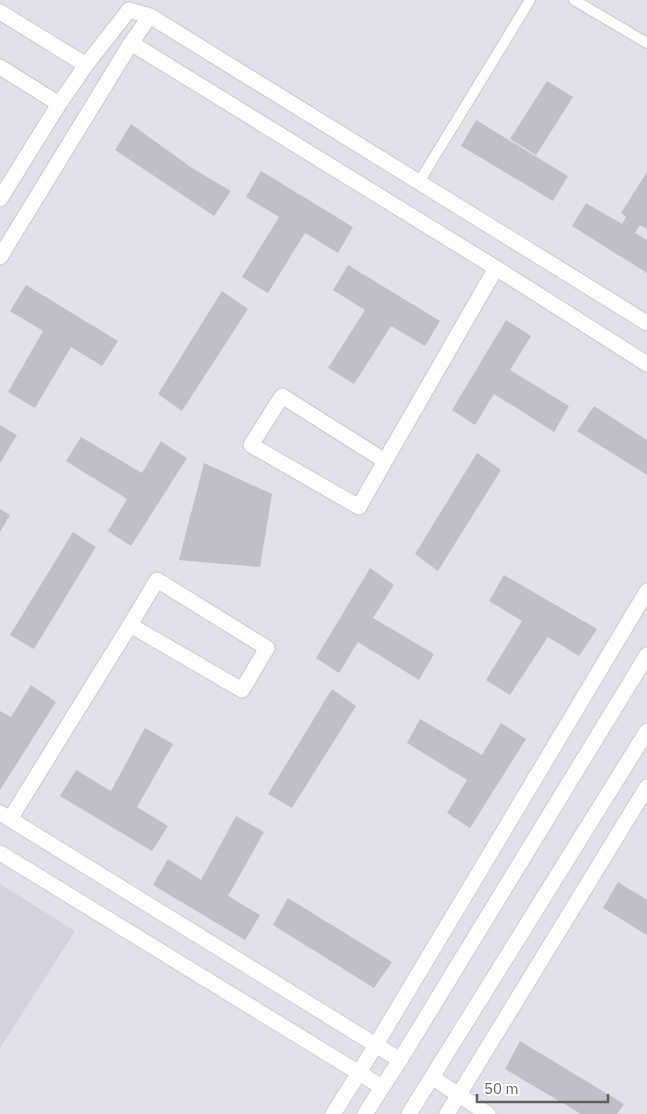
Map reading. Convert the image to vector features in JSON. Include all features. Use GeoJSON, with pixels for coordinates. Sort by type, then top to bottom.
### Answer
{"type":"FeatureCollection","features":[{"type":"Feature","properties":{"kind":"street"},"geometry":{"type":"LineString","coordinates":[[0,199],[59,104],[86,65],[129,10],[150,16],[647,323]]}},
{"type":"Feature","properties":{"kind":"street"},"geometry":{"type":"LineString","coordinates":[[0,12],[86,65]]}},
{"type":"Feature","properties":{"kind":"street"},"geometry":{"type":"LineString","coordinates":[[0,257],[131,43],[150,16]]}},
{"type":"Feature","properties":{"kind":"street"},"geometry":{"type":"LineString","coordinates":[[131,43],[496,268],[647,364]]}},
{"type":"Feature","properties":{"kind":"street"},"geometry":{"type":"LineString","coordinates":[[0,67],[59,104]]}},
{"type":"Feature","properties":{"kind":"street"},"geometry":{"type":"LineString","coordinates":[[385,461],[282,396],[251,445],[359,507],[496,268]]}},
{"type":"Feature","properties":{"kind":"street"},"geometry":{"type":"LineString","coordinates":[[130,625],[242,690],[267,648],[157,580],[130,625],[5,816],[400,1060]]}},
{"type":"Feature","properties":{"kind":"street"},"geometry":{"type":"LineString","coordinates":[[333,1114],[647,591]]}},
{"type":"Feature","properties":{"kind":"street"},"geometry":{"type":"LineString","coordinates":[[365,1114],[400,1060],[647,655]]}},
{"type":"Feature","properties":{"kind":"street"},"geometry":{"type":"LineString","coordinates":[[417,1111],[432,1078],[647,731]]}},
{"type":"Feature","properties":{"kind":"street"},"geometry":{"type":"LineString","coordinates":[[447,1114],[647,787]]}},
{"type":"Feature","properties":{"kind":"street"},"geometry":{"type":"LineString","coordinates":[[0,853],[382,1088]]}},
{"type":"Feature","properties":{"kind":"street"},"geometry":{"type":"LineString","coordinates":[[432,1078],[488,1114]]}},
{"type":"Feature","properties":{"kind":"lane"},"geometry":{"type":"LineString","coordinates":[[419,182],[530,0]]}},
{"type":"Feature","properties":{"kind":"lane"},"geometry":{"type":"LineString","coordinates":[[574,0],[647,43]]}},
{"type":"Feature","properties":{"kind":"shaded area"},"geometry":{"type":"Polygon","coordinates":[[[0,884],[75,931],[0,1048],[0,884]]]}},
{"type":"Feature","properties":{"kind":"building"},"geometry":{"type":"Polygon","coordinates":[[[547,81],[573,97],[536,155],[510,139],[547,81]]]}},
{"type":"Feature","properties":{"kind":"building"},"geometry":{"type":"Polygon","coordinates":[[[476,120],[568,176],[553,201],[461,146],[476,120]]]}},
{"type":"Feature","properties":{"kind":"building"},"geometry":{"type":"Polygon","coordinates":[[[131,124],[192,168],[231,191],[214,216],[115,150],[131,124]]]}},
{"type":"Feature","properties":{"kind":"building"},"geometry":{"type":"Polygon","coordinates":[[[261,171],[353,227],[338,253],[305,233],[268,293],[242,277],[279,217],[246,197],[261,171]]]}},
{"type":"Feature","properties":{"kind":"building"},"geometry":{"type":"Polygon","coordinates":[[[647,172],[647,229],[640,225],[635,233],[647,240],[647,273],[572,226],[586,203],[622,224],[626,217],[621,213],[647,172]]]}},
{"type":"Feature","properties":{"kind":"building"},"geometry":{"type":"Polygon","coordinates":[[[348,265],[440,321],[425,346],[391,326],[354,384],[328,368],[365,310],[333,290],[348,265]]]}},
{"type":"Feature","properties":{"kind":"building"},"geometry":{"type":"Polygon","coordinates":[[[26,285],[118,341],[102,366],[71,347],[35,408],[8,392],[43,331],[10,311],[26,285]]]}},
{"type":"Feature","properties":{"kind":"building"},"geometry":{"type":"Polygon","coordinates":[[[222,291],[248,309],[182,411],[158,394],[222,291]]]}},
{"type":"Feature","properties":{"kind":"building"},"geometry":{"type":"Polygon","coordinates":[[[506,320],[531,336],[510,370],[569,406],[554,432],[494,394],[475,425],[452,410],[506,320]]]}},
{"type":"Feature","properties":{"kind":"building"},"geometry":{"type":"Polygon","coordinates":[[[594,406],[647,440],[647,475],[577,431],[594,406]]]}},
{"type":"Feature","properties":{"kind":"building"},"geometry":{"type":"Polygon","coordinates":[[[0,425],[17,435],[0,463],[0,425]]]}},
{"type":"Feature","properties":{"kind":"building"},"geometry":{"type":"Polygon","coordinates":[[[81,437],[142,473],[161,441],[187,458],[131,546],[108,531],[127,499],[66,461],[81,437]]]}},
{"type":"Feature","properties":{"kind":"building"},"geometry":{"type":"Polygon","coordinates":[[[477,453],[501,470],[438,571],[415,554],[477,453]]]}},
{"type":"Feature","properties":{"kind":"building"},"geometry":{"type":"Polygon","coordinates":[[[204,463],[272,494],[260,567],[179,560],[204,463]]]}},
{"type":"Feature","properties":{"kind":"building"},"geometry":{"type":"Polygon","coordinates":[[[0,509],[10,515],[0,532],[0,509]]]}},
{"type":"Feature","properties":{"kind":"building"},"geometry":{"type":"Polygon","coordinates":[[[73,532],[96,547],[34,649],[10,635],[73,532]]]}},
{"type":"Feature","properties":{"kind":"building"},"geometry":{"type":"Polygon","coordinates":[[[370,568],[394,585],[373,618],[434,654],[419,680],[358,642],[339,673],[316,658],[370,568]]]}},
{"type":"Feature","properties":{"kind":"building"},"geometry":{"type":"Polygon","coordinates":[[[504,575],[597,629],[579,656],[548,637],[510,695],[486,680],[522,621],[489,601],[504,575]]]}},
{"type":"Feature","properties":{"kind":"building"},"geometry":{"type":"Polygon","coordinates":[[[31,685],[56,702],[0,790],[0,711],[11,717],[31,685]]]}},
{"type":"Feature","properties":{"kind":"building"},"geometry":{"type":"Polygon","coordinates":[[[332,689],[356,706],[292,808],[268,794],[332,689]]]}},
{"type":"Feature","properties":{"kind":"building"},"geometry":{"type":"Polygon","coordinates":[[[420,719],[482,755],[501,723],[526,739],[470,828],[447,813],[467,780],[407,743],[420,719]]]}},
{"type":"Feature","properties":{"kind":"building"},"geometry":{"type":"Polygon","coordinates":[[[145,728],[173,744],[137,807],[168,826],[152,851],[60,796],[76,770],[111,791],[145,728]]]}},
{"type":"Feature","properties":{"kind":"building"},"geometry":{"type":"Polygon","coordinates":[[[236,816],[264,832],[228,896],[260,915],[245,940],[153,885],[168,859],[201,880],[236,816]]]}},
{"type":"Feature","properties":{"kind":"building"},"geometry":{"type":"Polygon","coordinates":[[[618,882],[647,900],[647,935],[603,908],[618,882]]]}},
{"type":"Feature","properties":{"kind":"building"},"geometry":{"type":"Polygon","coordinates":[[[288,898],[392,962],[374,988],[273,925],[288,898]]]}},
{"type":"Feature","properties":{"kind":"building"},"geometry":{"type":"Polygon","coordinates":[[[520,1041],[624,1104],[617,1114],[581,1114],[505,1069],[520,1041]]]}}]}
